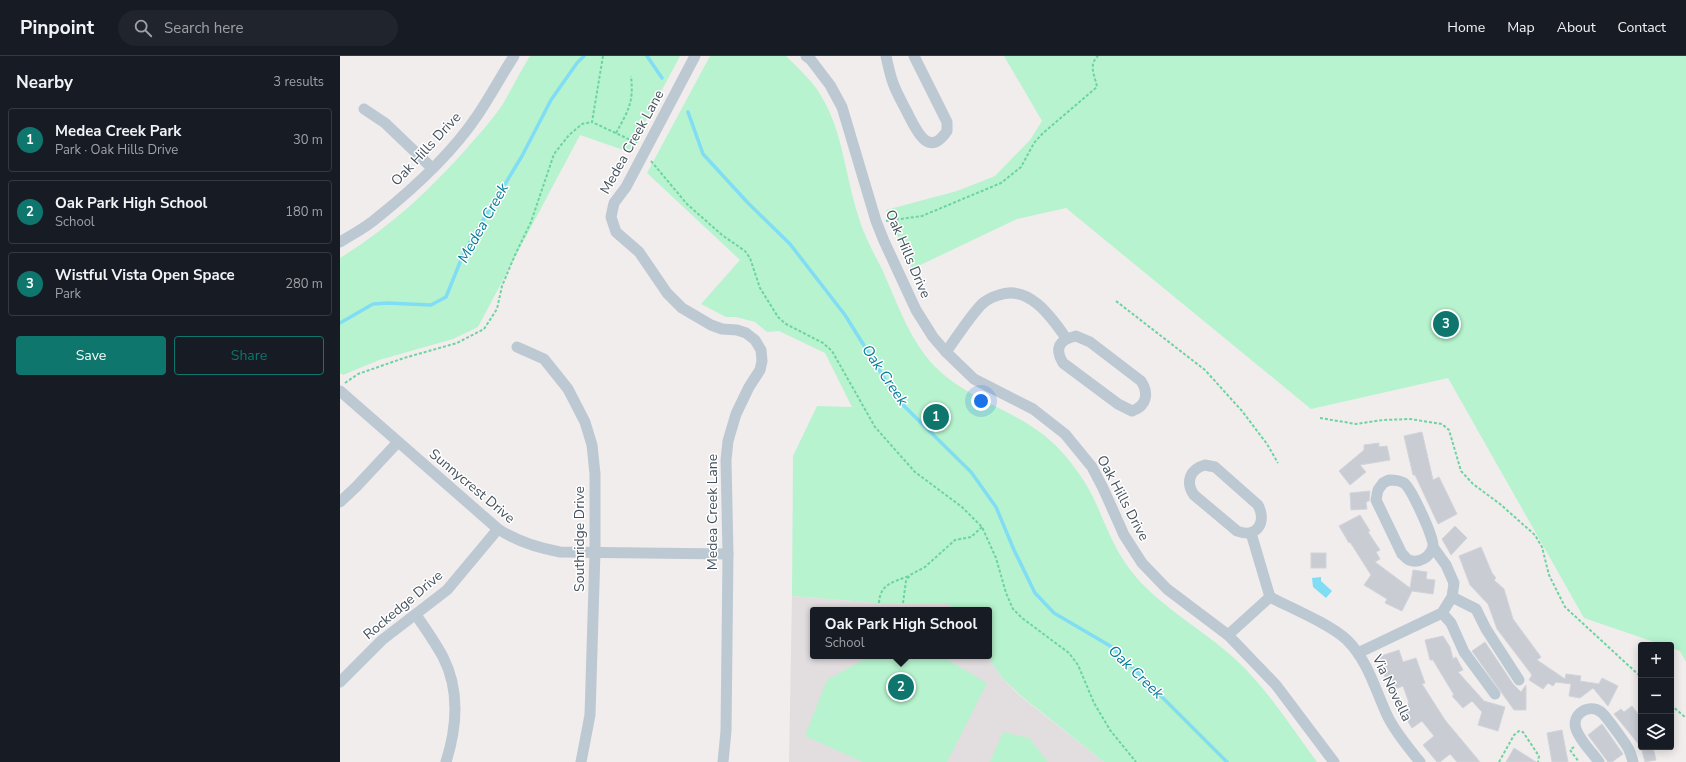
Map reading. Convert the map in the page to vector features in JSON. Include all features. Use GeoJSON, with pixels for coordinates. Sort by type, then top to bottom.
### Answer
{"type":"FeatureCollection","features":[{"type":"Feature","properties":{"kind":"street","name":"Oak Hills Drive"},"geometry":{"type":"LineString","coordinates":[[340,242],[378,218],[432,168],[476,117],[514,56]]}},
{"type":"Feature","properties":{"kind":"street","name":"Medea Creek Lane"},"geometry":{"type":"LineString","coordinates":[[695,56],[630,180],[614,203],[611,217],[616,232],[640,252],[667,293],[682,308],[711,325],[722,329],[738,330],[746,333],[755,340],[760,350],[762,361],[760,370],[749,387],[736,414],[728,442],[726,460],[728,554],[726,731],[722,762]]}},
{"type":"Feature","properties":{"kind":"street","name":"Oak Hills Drive"},"geometry":{"type":"LineString","coordinates":[[806,56],[811,60],[830,85],[842,107],[876,221],[884,242],[916,310],[933,336],[946,352],[974,379],[1033,409],[1065,434],[1092,467],[1124,535],[1142,563],[1167,589],[1228,635],[1276,685],[1334,762]]}},
{"type":"Feature","properties":{"kind":"street"},"geometry":{"type":"LineString","coordinates":[[886,56],[893,84],[919,136],[927,142],[935,142],[942,139],[947,131],[947,122],[914,56]]}},
{"type":"Feature","properties":{"kind":"street"},"geometry":{"type":"LineString","coordinates":[[364,109],[385,123],[432,168]]}},
{"type":"Feature","properties":{"kind":"street"},"geometry":{"type":"LineString","coordinates":[[946,352],[981,305],[990,298],[1004,293],[1020,294],[1033,300],[1052,318],[1066,338]]}},
{"type":"Feature","properties":{"kind":"street"},"geometry":{"type":"LineString","coordinates":[[1076,336],[1090,342],[1141,381],[1145,387],[1146,393],[1146,399],[1142,405],[1132,411],[1118,404],[1063,363],[1059,356],[1058,350],[1060,344],[1066,338],[1076,336]]}},
{"type":"Feature","properties":{"kind":"street","name":"Southridge Drive"},"geometry":{"type":"LineString","coordinates":[[517,347],[544,359],[568,389],[585,422],[592,445],[595,474],[595,552],[590,715],[581,762]]}},
{"type":"Feature","properties":{"kind":"street","name":"Sunnycrest Drive"},"geometry":{"type":"LineString","coordinates":[[343,386],[398,442],[498,529],[514,540],[538,548],[560,552],[728,554]]}},
{"type":"Feature","properties":{"kind":"street"},"geometry":{"type":"LineString","coordinates":[[340,502],[398,442]]}},
{"type":"Feature","properties":{"kind":"street"},"geometry":{"type":"LineString","coordinates":[[1205,465],[1215,467],[1258,505],[1263,513],[1263,520],[1258,528],[1251,533],[1242,533],[1237,531],[1194,495],[1189,484],[1190,477],[1194,470],[1205,465]]}},
{"type":"Feature","properties":{"kind":"street"},"geometry":{"type":"LineString","coordinates":[[1358,653],[1442,613],[1452,597],[1454,583],[1446,565],[1433,547],[1432,537],[1407,487],[1397,480],[1389,480],[1383,483],[1378,490],[1376,500],[1402,554],[1409,560],[1420,561],[1428,557],[1433,547]]}},
{"type":"Feature","properties":{"kind":"street","name":"Rockedge Drive"},"geometry":{"type":"LineString","coordinates":[[340,682],[382,640],[447,590],[498,529]]}},
{"type":"Feature","properties":{"kind":"street"},"geometry":{"type":"LineString","coordinates":[[1228,635],[1270,597],[1251,533]]}},
{"type":"Feature","properties":{"kind":"street","name":"Via Novella"},"geometry":{"type":"LineString","coordinates":[[1270,597],[1333,630],[1346,639],[1358,653],[1368,669],[1387,716],[1396,732],[1420,762]]}},
{"type":"Feature","properties":{"kind":"street"},"geometry":{"type":"LineString","coordinates":[[1452,597],[1476,609],[1486,629],[1519,680]]}},
{"type":"Feature","properties":{"kind":"street"},"geometry":{"type":"LineString","coordinates":[[1442,613],[1451,623],[1464,652],[1496,694]]}},
{"type":"Feature","properties":{"kind":"street"},"geometry":{"type":"LineString","coordinates":[[416,615],[443,657],[452,683],[456,710],[455,727],[446,762]]}},
{"type":"Feature","properties":{"kind":"street"},"geometry":{"type":"LineString","coordinates":[[1600,762],[1576,730],[1576,718],[1579,713],[1585,710],[1593,709],[1601,712],[1629,748],[1633,762]]}},
{"type":"Feature","properties":{"kind":"path"},"geometry":{"type":"LineString","coordinates":[[592,122],[603,56]]}},
{"type":"Feature","properties":{"kind":"path"},"geometry":{"type":"LineString","coordinates":[[876,221],[888,221],[922,216],[1001,183],[1021,167],[1034,144],[1043,133],[1097,88],[1092,68],[1094,60],[1098,56]]}},
{"type":"Feature","properties":{"kind":"path"},"geometry":{"type":"LineString","coordinates":[[616,133],[632,101],[633,91],[631,76]]}},
{"type":"Feature","properties":{"kind":"path"},"geometry":{"type":"LineString","coordinates":[[343,386],[358,374],[404,358],[457,343],[484,329],[497,309],[502,286],[515,254],[531,222],[554,154],[569,135],[582,124],[592,122],[638,144]]}},
{"type":"Feature","properties":{"kind":"path"},"geometry":{"type":"LineString","coordinates":[[650,160],[687,204],[722,235],[746,251],[750,258],[760,288],[778,317],[786,324],[823,343],[832,351],[875,427],[915,472],[962,507],[982,527],[996,558],[1006,593],[1013,609],[1022,618],[1069,653],[1078,665],[1094,702],[1110,730],[1136,762]]}},
{"type":"Feature","properties":{"kind":"path"},"geometry":{"type":"LineString","coordinates":[[1116,301],[1205,370],[1242,411],[1267,444],[1278,463]]}},
{"type":"Feature","properties":{"kind":"path"},"geometry":{"type":"LineString","coordinates":[[1320,418],[1356,424],[1383,420],[1410,419],[1442,424],[1449,430],[1461,471],[1473,484],[1500,504],[1535,535],[1542,547],[1549,575],[1566,607],[1638,674]]}},
{"type":"Feature","properties":{"kind":"path"},"geometry":{"type":"LineString","coordinates":[[879,604],[882,589],[924,567],[955,540],[971,537],[982,527]]}},
{"type":"Feature","properties":{"kind":"path"},"geometry":{"type":"LineString","coordinates":[[903,603],[906,581],[910,575]]}},
{"type":"Feature","properties":{"kind":"path"},"geometry":{"type":"LineString","coordinates":[[1674,708],[1686,718]]}},
{"type":"Feature","properties":{"kind":"path"},"geometry":{"type":"LineString","coordinates":[[1499,762],[1514,735],[1519,731],[1526,735],[1539,756],[1538,762]]}},
{"type":"Feature","properties":{"kind":"shaded area"},"geometry":{"type":"Polygon","coordinates":[[[792,596],[879,603],[949,604],[952,607],[810,607],[810,659],[989,659],[1003,679],[1019,695],[1104,762],[789,762],[792,596]]]}},
{"type":"Feature","properties":{"kind":"green space"},"geometry":{"type":"Polygon","coordinates":[[[530,56],[680,56],[629,152],[580,135],[478,327],[453,339],[379,360],[343,375],[340,373],[340,258],[392,221],[424,193],[454,163],[499,110],[530,56]]]}},
{"type":"Feature","properties":{"kind":"green space"},"geometry":{"type":"Polygon","coordinates":[[[710,56],[786,56],[812,83],[824,101],[836,128],[854,201],[865,236],[882,269],[906,324],[925,355],[938,370],[953,382],[1037,430],[1064,454],[1085,482],[1117,549],[1136,577],[1147,589],[1222,648],[1246,670],[1278,708],[1317,762],[1104,762],[1020,695],[1003,679],[989,659],[992,659],[992,607],[952,607],[949,604],[879,603],[792,596],[793,456],[817,406],[852,407],[825,353],[779,331],[767,332],[755,322],[736,317],[726,317],[701,304],[740,260],[647,173],[710,56]]]}},
{"type":"Feature","properties":{"kind":"green space"},"geometry":{"type":"Polygon","coordinates":[[[1004,56],[1686,56],[1686,662],[1680,651],[1674,649],[1674,642],[1654,642],[1584,618],[1448,378],[1311,409],[1066,208],[1017,219],[912,269],[886,210],[957,191],[995,176],[1030,140],[1042,121],[1004,56]]]}},
{"type":"Feature","properties":{"kind":"green space"},"geometry":{"type":"Polygon","coordinates":[[[865,659],[946,659],[987,683],[947,762],[863,762],[805,736],[827,680],[865,659]]]}},
{"type":"Feature","properties":{"kind":"green space"},"geometry":{"type":"Polygon","coordinates":[[[1003,732],[1029,738],[1048,762],[990,762],[1003,732]]]}},
{"type":"Feature","properties":{"kind":"water"},"geometry":{"type":"Polygon","coordinates":[[[1321,577],[1321,581],[1332,591],[1326,598],[1313,587],[1312,578],[1321,577]]]}},
{"type":"Feature","properties":{"kind":"building"},"geometry":{"type":"Polygon","coordinates":[[[1422,432],[1433,480],[1439,477],[1457,514],[1438,524],[1415,475],[1413,475],[1404,436],[1422,432]]]}},
{"type":"Feature","properties":{"kind":"building"},"geometry":{"type":"Polygon","coordinates":[[[1379,443],[1379,447],[1387,446],[1390,460],[1360,465],[1366,472],[1350,485],[1339,471],[1364,450],[1364,445],[1379,443]]]}},
{"type":"Feature","properties":{"kind":"building"},"geometry":{"type":"Polygon","coordinates":[[[1370,491],[1369,501],[1366,502],[1367,509],[1351,510],[1350,493],[1370,491]]]}},
{"type":"Feature","properties":{"kind":"building"},"geometry":{"type":"Polygon","coordinates":[[[1360,515],[1370,531],[1368,532],[1380,550],[1376,552],[1380,559],[1375,562],[1410,588],[1413,570],[1427,572],[1426,579],[1435,580],[1433,594],[1412,591],[1402,611],[1385,603],[1387,599],[1364,585],[1371,575],[1339,526],[1360,515]]]}},
{"type":"Feature","properties":{"kind":"building"},"geometry":{"type":"Polygon","coordinates":[[[1455,526],[1467,538],[1451,555],[1442,539],[1455,526]]]}},
{"type":"Feature","properties":{"kind":"building"},"geometry":{"type":"Polygon","coordinates":[[[1481,547],[1492,573],[1496,578],[1494,580],[1504,589],[1513,619],[1541,657],[1537,660],[1565,679],[1566,674],[1581,676],[1580,681],[1599,684],[1602,678],[1618,686],[1608,706],[1593,688],[1580,698],[1569,696],[1571,684],[1556,682],[1553,686],[1548,683],[1543,689],[1529,680],[1532,675],[1497,629],[1488,604],[1470,585],[1459,556],[1481,547]]]}},
{"type":"Feature","properties":{"kind":"building"},"geometry":{"type":"Polygon","coordinates":[[[1311,553],[1326,553],[1326,568],[1311,568],[1311,553]]]}},
{"type":"Feature","properties":{"kind":"building"},"geometry":{"type":"Polygon","coordinates":[[[1443,636],[1450,647],[1453,659],[1456,657],[1463,670],[1458,672],[1484,701],[1505,707],[1498,731],[1478,725],[1482,712],[1472,701],[1463,708],[1452,696],[1454,695],[1433,660],[1430,660],[1425,640],[1443,636]]]}},
{"type":"Feature","properties":{"kind":"building"},"geometry":{"type":"Polygon","coordinates":[[[1485,642],[1513,684],[1521,692],[1526,685],[1526,710],[1514,710],[1472,651],[1485,642]]]}},
{"type":"Feature","properties":{"kind":"building"},"geometry":{"type":"Polygon","coordinates":[[[1399,650],[1403,662],[1416,658],[1425,683],[1422,684],[1445,720],[1480,762],[1457,762],[1450,754],[1440,762],[1437,762],[1423,745],[1434,736],[1422,721],[1412,728],[1400,709],[1409,703],[1403,686],[1390,691],[1378,657],[1399,650]]]}},
{"type":"Feature","properties":{"kind":"building"},"geometry":{"type":"Polygon","coordinates":[[[1632,706],[1638,714],[1638,743],[1614,714],[1621,709],[1624,712],[1632,706]]]}},
{"type":"Feature","properties":{"kind":"building"},"geometry":{"type":"Polygon","coordinates":[[[1602,724],[1623,754],[1612,762],[1608,762],[1588,735],[1602,724]]]}},
{"type":"Feature","properties":{"kind":"building"},"geometry":{"type":"Polygon","coordinates":[[[1562,730],[1568,762],[1552,762],[1547,733],[1562,730]]]}},
{"type":"Feature","properties":{"kind":"building"},"geometry":{"type":"Polygon","coordinates":[[[1514,748],[1536,762],[1506,762],[1514,748]]]}},
{"type":"Feature","properties":{"kind":"building"},"geometry":{"type":"Polygon","coordinates":[[[1642,750],[1654,750],[1656,760],[1645,762],[1642,750]]]}},
{"type":"Feature","properties":{"kind":"waterway","name":"Medea Creek"},"geometry":{"type":"LineString","coordinates":[[340,323],[373,304],[387,303],[431,305],[446,297],[465,250],[522,156],[551,100],[577,63],[584,56]]}},
{"type":"Feature","properties":{"kind":"waterway","name":"Oak Creek"},"geometry":{"type":"LineString","coordinates":[[647,56],[662,78]]}},
{"type":"Feature","properties":{"kind":"waterway","name":"Oak Creek"},"geometry":{"type":"LineString","coordinates":[[688,112],[703,154],[748,203],[790,244],[845,315],[898,400],[971,472],[996,507],[1014,550],[1035,593],[1054,613],[1112,647],[1227,762]]}},
{"type":"Feature","properties":{"kind":"place","name":"Wistful Vista Open Space"},"geometry":{"type":"Point","coordinates":[1446,324]}},
{"type":"Feature","properties":{"kind":"place","name":"Medea Creek Park"},"geometry":{"type":"Point","coordinates":[936,417]}},
{"type":"Feature","properties":{"kind":"place","name":"Oak Park High School"},"geometry":{"type":"Point","coordinates":[901,687]}}]}
